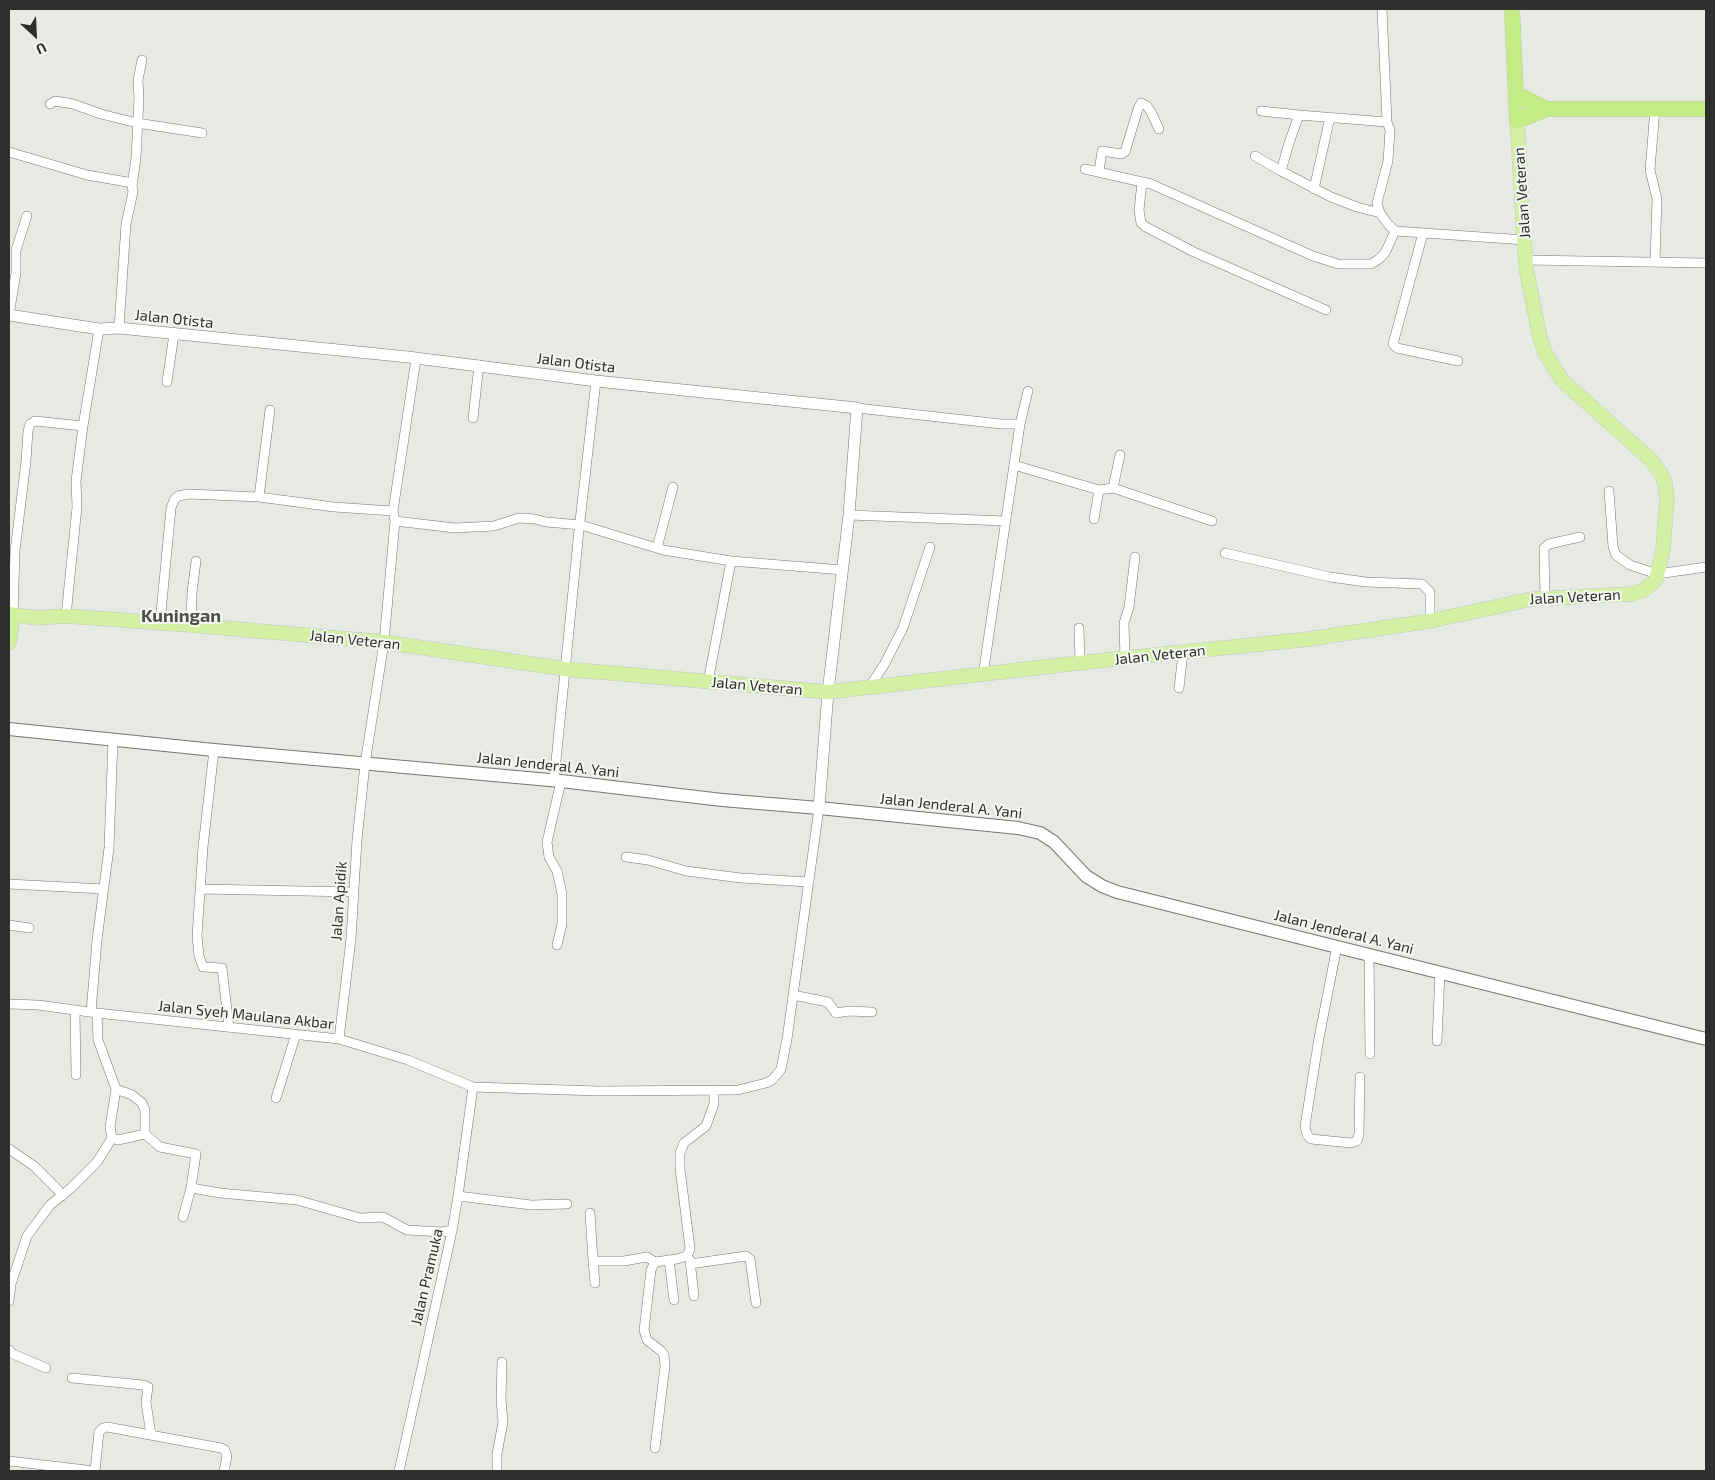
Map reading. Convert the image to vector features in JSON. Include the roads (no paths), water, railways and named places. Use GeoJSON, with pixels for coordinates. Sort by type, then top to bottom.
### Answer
{"type":"FeatureCollection","features":[{"type":"Feature","properties":{"kind":"highway","name":"Jalan Veteran"},"geometry":{"type":"LineString","coordinates":[[1512,9],[1517,121]]}},
{"type":"Feature","properties":{"kind":"highway"},"geometry":{"type":"LineString","coordinates":[[1517,94],[1546,109]]}},
{"type":"Feature","properties":{"kind":"highway"},"geometry":{"type":"LineString","coordinates":[[1517,121],[1546,109],[1706,109]]}},
{"type":"Feature","properties":{"kind":"main road","name":"Jalan Veteran"},"geometry":{"type":"LineString","coordinates":[[11,614],[37,618],[66,616],[191,625],[384,642],[566,669],[828,692],[1319,637],[1430,621],[1545,597],[1632,594],[1644,590],[1654,581],[1658,571],[1667,500],[1665,483],[1652,460],[1562,380],[1551,363],[1540,338],[1526,268],[1517,121]]}},
{"type":"Feature","properties":{"kind":"main road"},"geometry":{"type":"LineString","coordinates":[[9,643],[11,614]]}},
{"type":"Feature","properties":{"kind":"main road","name":"Jalan Jenderal A. Yani"},"geometry":{"type":"LineString","coordinates":[[9,729],[214,750],[557,781],[722,800],[1018,828],[1040,833],[1054,842],[1086,876],[1102,886],[1118,892],[1208,916],[1337,946],[1706,1038]]}},
{"type":"Feature","properties":{"kind":"street"},"geometry":{"type":"LineString","coordinates":[[1382,9],[1387,122],[1390,130],[1388,162],[1378,193],[1377,203],[1386,223],[1395,231],[1525,240]]}},
{"type":"Feature","properties":{"kind":"street"},"geometry":{"type":"LineString","coordinates":[[119,328],[126,224],[133,192],[136,158],[140,98],[138,80],[142,60]]}},
{"type":"Feature","properties":{"kind":"street"},"geometry":{"type":"LineString","coordinates":[[50,104],[55,102],[74,104],[101,114],[137,123],[202,133]]}},
{"type":"Feature","properties":{"kind":"street"},"geometry":{"type":"LineString","coordinates":[[1099,172],[1101,152],[1103,150],[1121,154],[1125,152],[1141,103],[1147,106],[1159,129]]}},
{"type":"Feature","properties":{"kind":"street"},"geometry":{"type":"LineString","coordinates":[[1655,109],[1650,170],[1657,199],[1655,262]]}},
{"type":"Feature","properties":{"kind":"street"},"geometry":{"type":"LineString","coordinates":[[1260,111],[1387,122]]}},
{"type":"Feature","properties":{"kind":"street"},"geometry":{"type":"LineString","coordinates":[[1281,171],[1298,115]]}},
{"type":"Feature","properties":{"kind":"street"},"geometry":{"type":"LineString","coordinates":[[1314,189],[1330,116]]}},
{"type":"Feature","properties":{"kind":"street"},"geometry":{"type":"LineString","coordinates":[[9,152],[86,175],[133,183]]}},
{"type":"Feature","properties":{"kind":"street"},"geometry":{"type":"LineString","coordinates":[[1255,156],[1314,189],[1351,205],[1380,213]]}},
{"type":"Feature","properties":{"kind":"street"},"geometry":{"type":"LineString","coordinates":[[1085,169],[1142,182],[1186,198],[1313,256],[1338,264],[1371,264],[1380,259],[1385,253],[1395,231]]}},
{"type":"Feature","properties":{"kind":"street"},"geometry":{"type":"LineString","coordinates":[[1142,182],[1139,210],[1141,223],[1146,227],[1194,252],[1326,310]]}},
{"type":"Feature","properties":{"kind":"street"},"geometry":{"type":"LineString","coordinates":[[9,315],[16,273],[16,250],[27,216]]}},
{"type":"Feature","properties":{"kind":"street"},"geometry":{"type":"LineString","coordinates":[[1423,234],[1393,344],[1397,348],[1458,361]]}},
{"type":"Feature","properties":{"kind":"street"},"geometry":{"type":"LineString","coordinates":[[1526,260],[1706,263]]}},
{"type":"Feature","properties":{"kind":"street","name":"Jalan Otista"},"geometry":{"type":"LineString","coordinates":[[9,315],[99,329],[119,328],[408,356],[416,359],[479,364],[596,381],[857,408]]}},
{"type":"Feature","properties":{"kind":"street"},"geometry":{"type":"LineString","coordinates":[[66,616],[77,507],[76,481],[99,329]]}},
{"type":"Feature","properties":{"kind":"street"},"geometry":{"type":"LineString","coordinates":[[167,382],[174,334]]}},
{"type":"Feature","properties":{"kind":"street","name":"Jalan Apidik"},"geometry":{"type":"LineString","coordinates":[[339,1039],[351,939],[365,764],[384,642],[395,521],[393,511],[416,359]]}},
{"type":"Feature","properties":{"kind":"street"},"geometry":{"type":"LineString","coordinates":[[473,418],[479,364]]}},
{"type":"Feature","properties":{"kind":"street"},"geometry":{"type":"LineString","coordinates":[[557,945],[562,924],[562,894],[557,872],[549,857],[547,842],[557,781],[580,525],[596,381]]}},
{"type":"Feature","properties":{"kind":"street"},"geometry":{"type":"LineString","coordinates":[[983,675],[1020,424],[1028,391]]}},
{"type":"Feature","properties":{"kind":"street"},"geometry":{"type":"LineString","coordinates":[[473,1087],[598,1091],[738,1090],[766,1083],[779,1072],[787,1039],[819,808],[828,692],[849,515],[857,408],[1001,424],[1020,424]]}},
{"type":"Feature","properties":{"kind":"street"},"geometry":{"type":"LineString","coordinates":[[259,497],[270,410]]}},
{"type":"Feature","properties":{"kind":"street"},"geometry":{"type":"LineString","coordinates":[[11,614],[15,551],[30,424],[35,421],[83,426]]}},
{"type":"Feature","properties":{"kind":"street"},"geometry":{"type":"LineString","coordinates":[[1113,488],[1120,455]]}},
{"type":"Feature","properties":{"kind":"street"},"geometry":{"type":"LineString","coordinates":[[1014,465],[1099,490],[1113,488],[1212,521]]}},
{"type":"Feature","properties":{"kind":"street"},"geometry":{"type":"LineString","coordinates":[[657,548],[672,487]]}},
{"type":"Feature","properties":{"kind":"street"},"geometry":{"type":"LineString","coordinates":[[1094,519],[1099,490]]}},
{"type":"Feature","properties":{"kind":"street"},"geometry":{"type":"LineString","coordinates":[[1609,491],[1613,547],[1616,555],[1630,565],[1658,571],[1706,567]]}},
{"type":"Feature","properties":{"kind":"street"},"geometry":{"type":"LineString","coordinates":[[160,623],[172,508],[174,500],[178,496],[188,494],[259,497],[334,507],[393,511]]}},
{"type":"Feature","properties":{"kind":"street"},"geometry":{"type":"LineString","coordinates":[[849,515],[1006,521]]}},
{"type":"Feature","properties":{"kind":"street"},"geometry":{"type":"LineString","coordinates":[[395,521],[455,528],[494,526],[520,518],[535,519],[546,522],[580,525],[657,548],[731,561],[843,570]]}},
{"type":"Feature","properties":{"kind":"street"},"geometry":{"type":"LineString","coordinates":[[1545,597],[1544,548],[1549,544],[1580,537]]}},
{"type":"Feature","properties":{"kind":"street"},"geometry":{"type":"LineString","coordinates":[[868,689],[884,665],[903,628],[930,547]]}},
{"type":"Feature","properties":{"kind":"street"},"geometry":{"type":"LineString","coordinates":[[1225,553],[1330,577],[1366,582],[1422,584],[1430,592],[1430,621]]}},
{"type":"Feature","properties":{"kind":"street"},"geometry":{"type":"LineString","coordinates":[[1126,658],[1124,623],[1129,607],[1135,557]]}},
{"type":"Feature","properties":{"kind":"street"},"geometry":{"type":"LineString","coordinates":[[191,625],[192,592],[196,561]]}},
{"type":"Feature","properties":{"kind":"street"},"geometry":{"type":"LineString","coordinates":[[708,682],[731,561]]}},
{"type":"Feature","properties":{"kind":"street"},"geometry":{"type":"LineString","coordinates":[[1079,628],[1080,663]]}},
{"type":"Feature","properties":{"kind":"street"},"geometry":{"type":"LineString","coordinates":[[1179,688],[1183,653]]}},
{"type":"Feature","properties":{"kind":"street"},"geometry":{"type":"LineString","coordinates":[[9,1301],[11,1284],[27,1236],[50,1205],[66,1193],[97,1162],[112,1138],[110,1127],[116,1089],[98,1040],[94,1013],[109,848],[112,739]]}},
{"type":"Feature","properties":{"kind":"street"},"geometry":{"type":"LineString","coordinates":[[214,750],[203,847],[197,936],[199,956],[203,967],[222,968],[229,1027]]}},
{"type":"Feature","properties":{"kind":"street"},"geometry":{"type":"LineString","coordinates":[[626,857],[648,860],[686,871],[741,878],[809,882]]}},
{"type":"Feature","properties":{"kind":"street"},"geometry":{"type":"LineString","coordinates":[[9,884],[104,889]]}},
{"type":"Feature","properties":{"kind":"street"},"geometry":{"type":"LineString","coordinates":[[201,889],[354,892]]}},
{"type":"Feature","properties":{"kind":"street"},"geometry":{"type":"LineString","coordinates":[[9,925],[29,928]]}},
{"type":"Feature","properties":{"kind":"street"},"geometry":{"type":"LineString","coordinates":[[1337,946],[1319,1038],[1305,1126],[1307,1136],[1311,1139],[1351,1143],[1357,1141],[1359,1134],[1360,1077]]}},
{"type":"Feature","properties":{"kind":"street"},"geometry":{"type":"LineString","coordinates":[[1369,954],[1370,1054]]}},
{"type":"Feature","properties":{"kind":"street"},"geometry":{"type":"LineString","coordinates":[[1437,1041],[1440,972]]}},
{"type":"Feature","properties":{"kind":"street"},"geometry":{"type":"LineString","coordinates":[[793,995],[828,1002],[836,1013],[849,1011],[872,1012]]}},
{"type":"Feature","properties":{"kind":"street","name":"Jalan Syeh Maulana Akbar"},"geometry":{"type":"LineString","coordinates":[[9,1004],[38,1005],[94,1013],[339,1039],[408,1060],[473,1087]]}},
{"type":"Feature","properties":{"kind":"street"},"geometry":{"type":"LineString","coordinates":[[75,1010],[76,1075]]}},
{"type":"Feature","properties":{"kind":"street"},"geometry":{"type":"LineString","coordinates":[[276,1098],[296,1034]]}},
{"type":"Feature","properties":{"kind":"street","name":"Jalan Pramuka"},"geometry":{"type":"LineString","coordinates":[[399,1471],[452,1230],[473,1087]]}},
{"type":"Feature","properties":{"kind":"street"},"geometry":{"type":"LineString","coordinates":[[116,1089],[132,1095],[142,1103],[145,1110],[145,1134],[160,1147],[196,1154],[190,1188],[182,1217]]}},
{"type":"Feature","properties":{"kind":"street"},"geometry":{"type":"LineString","coordinates":[[593,1261],[624,1261],[647,1257],[655,1262],[686,1256],[690,1248],[680,1169],[680,1153],[684,1143],[706,1126],[714,1104],[714,1090]]}},
{"type":"Feature","properties":{"kind":"street"},"geometry":{"type":"LineString","coordinates":[[112,1138],[118,1140],[145,1134]]}},
{"type":"Feature","properties":{"kind":"street"},"geometry":{"type":"LineString","coordinates":[[9,1149],[34,1166],[58,1190],[66,1193]]}},
{"type":"Feature","properties":{"kind":"street"},"geometry":{"type":"LineString","coordinates":[[190,1188],[220,1193],[297,1200],[360,1218],[383,1217],[407,1230],[442,1232],[452,1230]]}},
{"type":"Feature","properties":{"kind":"street"},"geometry":{"type":"LineString","coordinates":[[458,1196],[531,1206],[567,1204]]}},
{"type":"Feature","properties":{"kind":"street"},"geometry":{"type":"LineString","coordinates":[[590,1213],[595,1283]]}},
{"type":"Feature","properties":{"kind":"street"},"geometry":{"type":"LineString","coordinates":[[688,1252],[694,1296]]}},
{"type":"Feature","properties":{"kind":"street"},"geometry":{"type":"LineString","coordinates":[[690,1264],[746,1256],[750,1259],[756,1303]]}},
{"type":"Feature","properties":{"kind":"street"},"geometry":{"type":"LineString","coordinates":[[669,1260],[674,1300]]}},
{"type":"Feature","properties":{"kind":"street"},"geometry":{"type":"LineString","coordinates":[[655,1262],[651,1270],[644,1328],[647,1340],[664,1355],[665,1366],[655,1448]]}},
{"type":"Feature","properties":{"kind":"street"},"geometry":{"type":"LineString","coordinates":[[9,1350],[13,1354],[46,1368]]}},
{"type":"Feature","properties":{"kind":"street"},"geometry":{"type":"LineString","coordinates":[[497,1471],[497,1454],[503,1422],[501,1400],[502,1362]]}},
{"type":"Feature","properties":{"kind":"street"},"geometry":{"type":"LineString","coordinates":[[72,1378],[148,1387],[146,1402],[150,1435]]}},
{"type":"Feature","properties":{"kind":"street"},"geometry":{"type":"LineString","coordinates":[[9,1461],[95,1471],[99,1432],[107,1427],[225,1450],[227,1460],[224,1471]]}},
{"type":"Feature","properties":{"kind":"district","name":"Kuningan"},"geometry":{"type":"Point","coordinates":[181,616]}}]}
